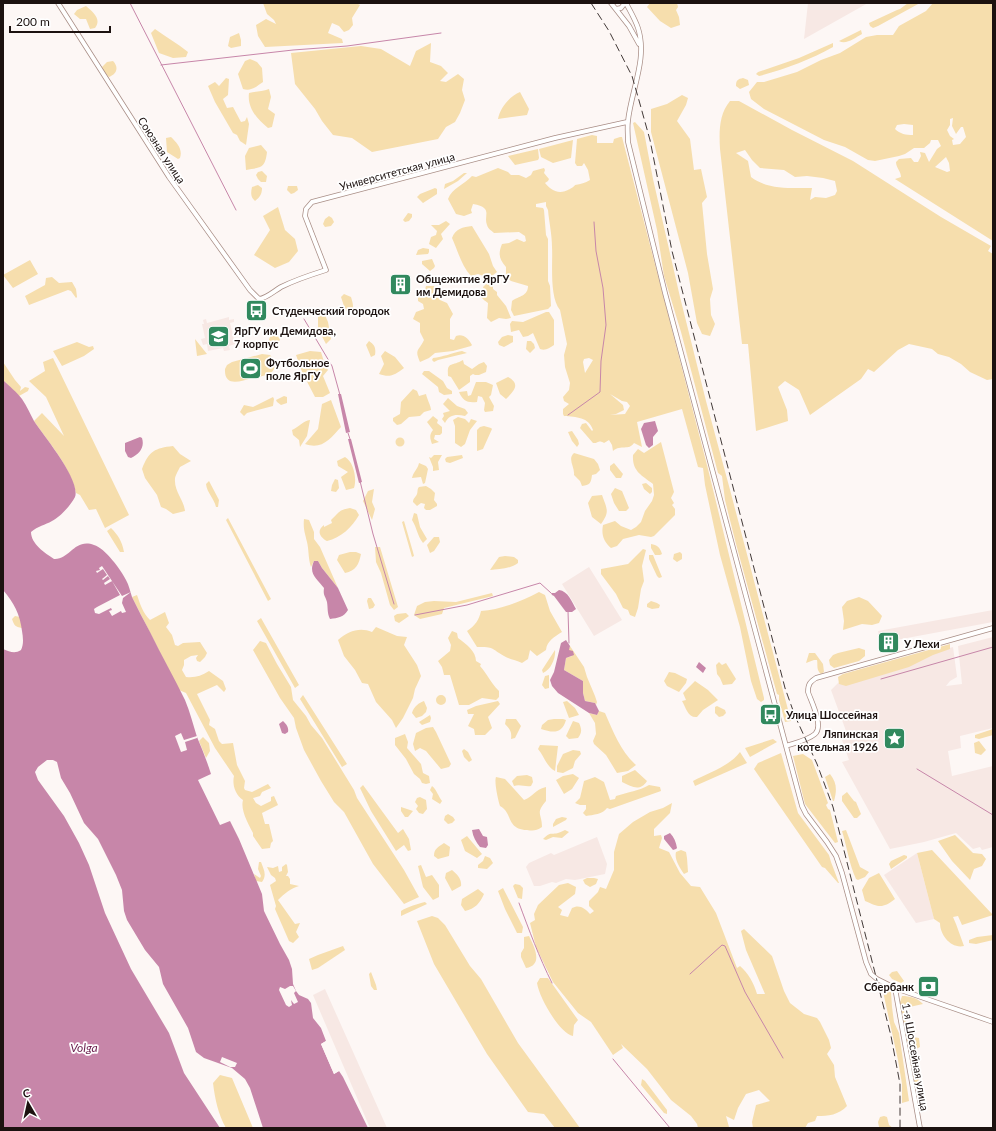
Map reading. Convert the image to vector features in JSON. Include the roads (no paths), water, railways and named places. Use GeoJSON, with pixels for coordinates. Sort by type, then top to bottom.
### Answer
{"type":"FeatureCollection","features":[{"type":"Feature","properties":{"kind":"street","name":"Союзная улица"},"geometry":{"type":"LineString","coordinates":[[58,3],[169,177],[250,290],[261,300]]}},
{"type":"Feature","properties":{"kind":"street"},"geometry":{"type":"LineString","coordinates":[[611,3],[630,26],[640,46]]}},
{"type":"Feature","properties":{"kind":"street"},"geometry":{"type":"LineString","coordinates":[[616,9],[621,8],[625,3],[638,27],[640,40],[638,71],[627,122],[628,142],[665,293],[802,806],[836,856],[866,962],[871,974],[877,979],[896,988],[993,1022]]}},
{"type":"Feature","properties":{"kind":"street","name":"Университетская улица"},"geometry":{"type":"LineString","coordinates":[[261,300],[296,280],[326,270],[305,216],[306,208],[312,202],[555,138],[627,122]]}},
{"type":"Feature","properties":{"kind":"street"},"geometry":{"type":"LineString","coordinates":[[786,746],[806,739],[815,734],[818,730],[819,723],[808,692],[810,682],[816,678],[993,628]]}},
{"type":"Feature","properties":{"kind":"street","name":"1-я Шоссейная улица"},"geometry":{"type":"LineString","coordinates":[[896,988],[920,1128]]}},
{"type":"Feature","properties":{"kind":"water","name":"Volga"},"geometry":{"type":"Polygon","coordinates":[[[3,380],[24,402],[34,421],[67,469],[75,489],[75,497],[62,514],[31,532],[33,540],[39,548],[54,559],[64,556],[82,544],[94,545],[108,555],[124,576],[132,597],[187,705],[211,774],[198,780],[220,825],[230,821],[239,839],[262,894],[264,911],[289,960],[292,969],[293,984],[296,991],[299,995],[308,999],[311,1003],[313,1018],[321,1028],[326,1041],[321,1044],[334,1074],[339,1071],[343,1077],[368,1128],[263,1128],[250,1088],[245,1079],[232,1068],[204,1058],[196,1052],[188,1028],[163,984],[159,967],[145,950],[127,920],[124,911],[122,890],[98,839],[84,823],[61,778],[57,762],[47,760],[38,767],[35,772],[38,780],[64,816],[79,843],[89,865],[105,913],[131,969],[169,1033],[184,1073],[220,1128],[3,1128],[3,649],[17,652],[22,648],[23,640],[18,614],[3,590],[3,380]]]}},
{"type":"Feature","properties":{"kind":"water"},"geometry":{"type":"Polygon","coordinates":[[[338,394],[341,394],[350,432],[346,433],[338,394]]]}},
{"type":"Feature","properties":{"kind":"water"},"geometry":{"type":"Polygon","coordinates":[[[655,421],[658,431],[653,437],[653,445],[649,448],[646,445],[641,429],[644,423],[655,421]]]}},
{"type":"Feature","properties":{"kind":"water"},"geometry":{"type":"Polygon","coordinates":[[[140,437],[142,438],[143,442],[141,450],[137,455],[131,458],[128,457],[125,451],[125,443],[140,437]]]}},
{"type":"Feature","properties":{"kind":"water"},"geometry":{"type":"Polygon","coordinates":[[[348,439],[351,439],[362,482],[359,483],[348,439]]]}},
{"type":"Feature","properties":{"kind":"water"},"geometry":{"type":"Polygon","coordinates":[[[314,561],[318,561],[338,588],[348,610],[340,617],[330,619],[324,588],[313,573],[312,566],[314,561]]]}},
{"type":"Feature","properties":{"kind":"water"},"geometry":{"type":"Polygon","coordinates":[[[559,590],[565,592],[571,600],[576,609],[572,612],[566,612],[552,595],[551,593],[555,593],[559,590]]]}},
{"type":"Feature","properties":{"kind":"water"},"geometry":{"type":"Polygon","coordinates":[[[566,640],[570,646],[569,650],[573,651],[574,655],[566,658],[564,670],[583,681],[585,701],[595,703],[599,711],[597,715],[589,713],[558,693],[552,686],[550,680],[554,672],[561,643],[566,640]]]}},
{"type":"Feature","properties":{"kind":"water"},"geometry":{"type":"Polygon","coordinates":[[[699,662],[706,668],[703,673],[696,667],[699,662]]]}},
{"type":"Feature","properties":{"kind":"water"},"geometry":{"type":"Polygon","coordinates":[[[283,721],[288,729],[288,732],[285,734],[282,733],[279,724],[283,721]]]}},
{"type":"Feature","properties":{"kind":"water"},"geometry":{"type":"Polygon","coordinates":[[[479,829],[483,836],[487,837],[488,845],[486,848],[480,847],[474,837],[472,830],[479,829]]]}},
{"type":"Feature","properties":{"kind":"water"},"geometry":{"type":"Polygon","coordinates":[[[670,833],[675,840],[677,848],[673,850],[664,839],[664,836],[670,833]]]}},
{"type":"Feature","properties":{"kind":"waterway"},"geometry":{"type":"LineString","coordinates":[[130,3],[236,210]]}},
{"type":"Feature","properties":{"kind":"waterway"},"geometry":{"type":"LineString","coordinates":[[161,65],[293,50],[347,46],[441,33]]}},
{"type":"Feature","properties":{"kind":"waterway"},"geometry":{"type":"LineString","coordinates":[[568,415],[600,392],[601,361],[606,325],[603,288],[596,251],[594,222]]}},
{"type":"Feature","properties":{"kind":"waterway"},"geometry":{"type":"LineString","coordinates":[[304,319],[332,366],[340,395]]}},
{"type":"Feature","properties":{"kind":"waterway"},"geometry":{"type":"LineString","coordinates":[[348,433],[350,439]]}},
{"type":"Feature","properties":{"kind":"waterway"},"geometry":{"type":"LineString","coordinates":[[360,481],[373,534],[394,604]]}},
{"type":"Feature","properties":{"kind":"waterway"},"geometry":{"type":"LineString","coordinates":[[415,615],[467,605],[540,583],[551,593]]}},
{"type":"Feature","properties":{"kind":"waterway"},"geometry":{"type":"LineString","coordinates":[[568,611],[569,643]]}},
{"type":"Feature","properties":{"kind":"waterway"},"geometry":{"type":"LineString","coordinates":[[881,679],[993,647]]}},
{"type":"Feature","properties":{"kind":"waterway"},"geometry":{"type":"LineString","coordinates":[[917,769],[993,815]]}},
{"type":"Feature","properties":{"kind":"waterway"},"geometry":{"type":"LineString","coordinates":[[519,903],[538,953],[552,983]]}},
{"type":"Feature","properties":{"kind":"waterway"},"geometry":{"type":"LineString","coordinates":[[690,974],[722,945],[725,946],[745,992],[783,1058]]}},
{"type":"Feature","properties":{"kind":"waterway"},"geometry":{"type":"LineString","coordinates":[[613,1059],[670,1128]]}},
{"type":"Feature","properties":{"kind":"railway"},"geometry":{"type":"LineString","coordinates":[[591,3],[609,31],[632,76],[650,140],[672,251],[785,688],[795,716],[817,764],[833,807],[891,1036],[900,1084],[900,1128]]}},
{"type":"Feature","properties":{"kind":"place","name":"Общежитие ЯрГУ им Демидова"},"geometry":{"type":"Point","coordinates":[401,284]}},
{"type":"Feature","properties":{"kind":"place","name":"Студенческий городок"},"geometry":{"type":"Point","coordinates":[256,310]}},
{"type":"Feature","properties":{"kind":"place","name":"ЯрГУ им Демидова, 7 корпус"},"geometry":{"type":"Point","coordinates":[219,336]}},
{"type":"Feature","properties":{"kind":"place","name":"Футбольное поле ЯрГУ"},"geometry":{"type":"Point","coordinates":[250,368]}},
{"type":"Feature","properties":{"kind":"place","name":"У Лехи"},"geometry":{"type":"Point","coordinates":[889,643]}},
{"type":"Feature","properties":{"kind":"place","name":"Улица Шоссейная"},"geometry":{"type":"Point","coordinates":[771,714]}},
{"type":"Feature","properties":{"kind":"place","name":"Ляпинская котельная 1926"},"geometry":{"type":"Point","coordinates":[894,739]}},
{"type":"Feature","properties":{"kind":"place","name":"Сбербанк"},"geometry":{"type":"Point","coordinates":[929,986]}}]}
